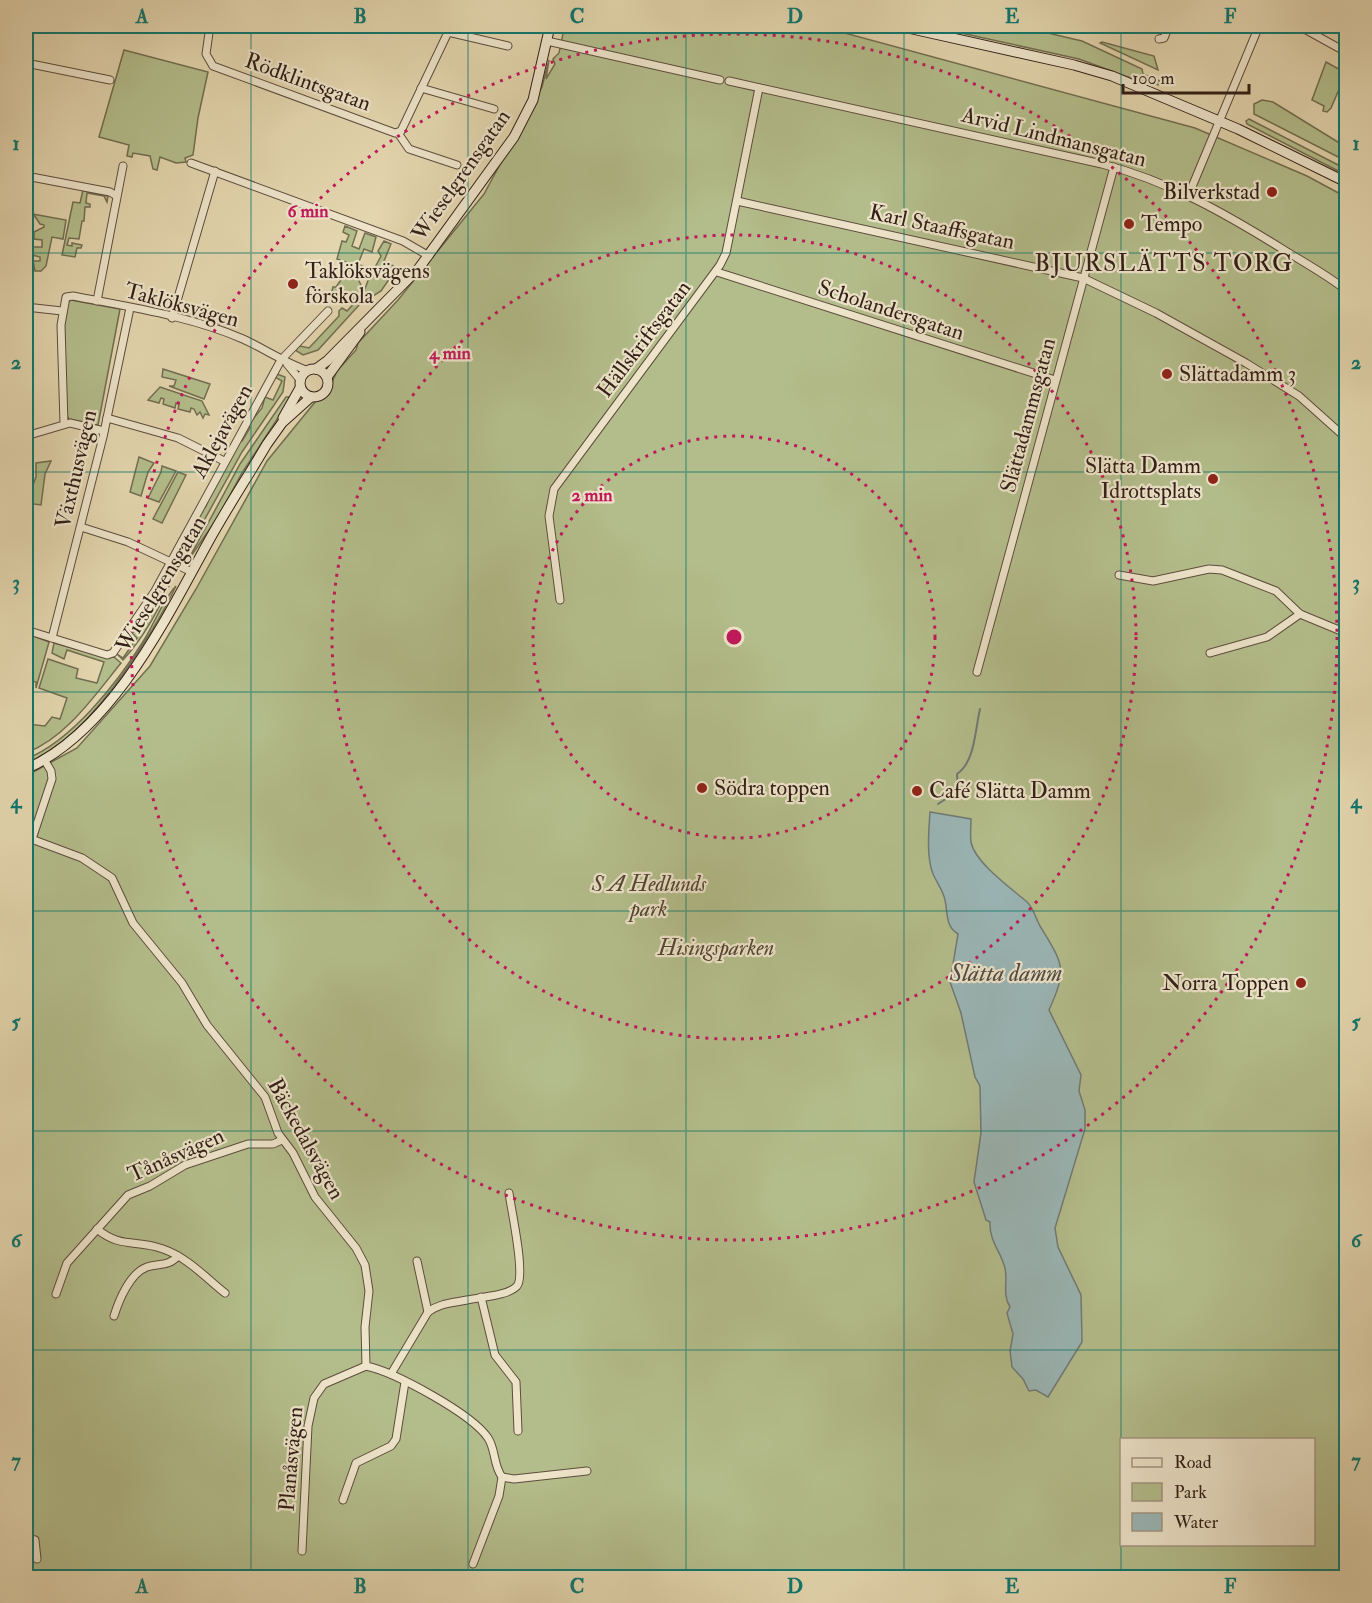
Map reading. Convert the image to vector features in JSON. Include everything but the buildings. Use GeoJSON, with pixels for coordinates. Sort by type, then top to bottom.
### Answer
{"type":"FeatureCollection","features":[{"type":"Feature","properties":{"kind":"street","name":"Rödklintsgatan"},"geometry":{"type":"LineString","coordinates":[[210,26],[206,54],[208,61],[228,72],[398,133],[409,149],[458,165]]}},
{"type":"Feature","properties":{"kind":"street","name":"Wieselgrensgatan"},"geometry":{"type":"LineString","coordinates":[[26,769],[45,761],[84,727],[125,680],[168,619],[192,572],[282,423],[301,384],[313,370],[364,325],[429,256],[521,125],[536,88],[550,26]]}},
{"type":"Feature","properties":{"kind":"street"},"geometry":{"type":"LineString","coordinates":[[899,26],[1074,65],[1138,86],[1220,121],[1347,182]]}},
{"type":"Feature","properties":{"kind":"street"},"geometry":{"type":"LineString","coordinates":[[1159,39],[1164,38],[1170,26]]}},
{"type":"Feature","properties":{"kind":"street"},"geometry":{"type":"LineString","coordinates":[[1189,194],[1231,98],[1234,81],[1259,26]]}},
{"type":"Feature","properties":{"kind":"street"},"geometry":{"type":"LineString","coordinates":[[1299,26],[1347,52]]}},
{"type":"Feature","properties":{"kind":"street"},"geometry":{"type":"LineString","coordinates":[[398,133],[449,29],[508,46]]}},
{"type":"Feature","properties":{"kind":"street"},"geometry":{"type":"LineString","coordinates":[[547,41],[720,80]]}},
{"type":"Feature","properties":{"kind":"street"},"geometry":{"type":"LineString","coordinates":[[26,66],[110,80]]}},
{"type":"Feature","properties":{"kind":"street","name":"Arvid Lindmansgatan"},"geometry":{"type":"LineString","coordinates":[[729,81],[1114,167],[1189,194],[1261,235],[1347,290]]}},
{"type":"Feature","properties":{"kind":"street"},"geometry":{"type":"LineString","coordinates":[[422,88],[494,110]]}},
{"type":"Feature","properties":{"kind":"street","name":"Hällskriftsgatan"},"geometry":{"type":"LineString","coordinates":[[560,600],[549,516],[554,489],[717,272],[726,253],[759,88]]}},
{"type":"Feature","properties":{"kind":"street"},"geometry":{"type":"LineString","coordinates":[[191,163],[403,241],[429,256]]}},
{"type":"Feature","properties":{"kind":"street"},"geometry":{"type":"LineString","coordinates":[[97,301],[115,195],[123,166]]}},
{"type":"Feature","properties":{"kind":"street","name":"Slättadammsgatan"},"geometry":{"type":"LineString","coordinates":[[977,672],[998,604],[1055,380],[1114,167]]}},
{"type":"Feature","properties":{"kind":"street"},"geometry":{"type":"LineString","coordinates":[[172,318],[215,171]]}},
{"type":"Feature","properties":{"kind":"street"},"geometry":{"type":"LineString","coordinates":[[26,176],[72,183],[115,195]]}},
{"type":"Feature","properties":{"kind":"street","name":"Karl Staaffsgatan"},"geometry":{"type":"LineString","coordinates":[[737,201],[1083,278],[1156,313],[1246,363],[1299,396],[1347,438]]}},
{"type":"Feature","properties":{"kind":"street","name":"Scholandersgatan"},"geometry":{"type":"LineString","coordinates":[[717,272],[1055,380]]}},
{"type":"Feature","properties":{"kind":"street","name":"Taklöksvägen"},"geometry":{"type":"LineString","coordinates":[[62,311],[66,297],[73,296],[130,308],[242,339],[283,361],[313,370]]}},
{"type":"Feature","properties":{"kind":"street"},"geometry":{"type":"LineString","coordinates":[[26,307],[62,311],[61,397],[64,424]]}},
{"type":"Feature","properties":{"kind":"street","name":"Växthusvägen"},"geometry":{"type":"LineString","coordinates":[[52,638],[104,431],[130,308]]}},
{"type":"Feature","properties":{"kind":"street","name":"Aklejavägen"},"geometry":{"type":"LineString","coordinates":[[26,630],[110,655],[153,593],[224,461],[283,361],[328,311]]}},
{"type":"Feature","properties":{"kind":"street","name":"Wieselgrensgatan"},"geometry":{"type":"LineString","coordinates":[[282,423],[311,397],[323,391],[327,377],[364,325]]}},
{"type":"Feature","properties":{"kind":"street","name":"Taklöksvägen"},"geometry":{"type":"LineString","coordinates":[[283,361],[301,384]]}},
{"type":"Feature","properties":{"kind":"street"},"geometry":{"type":"LineString","coordinates":[[313,370],[324,372],[327,377]]}},
{"type":"Feature","properties":{"kind":"street"},"geometry":{"type":"LineString","coordinates":[[301,384],[303,394],[311,397]]}},
{"type":"Feature","properties":{"kind":"street"},"geometry":{"type":"LineString","coordinates":[[107,418],[178,438],[224,461]]}},
{"type":"Feature","properties":{"kind":"street"},"geometry":{"type":"LineString","coordinates":[[26,436],[64,424],[104,431]]}},
{"type":"Feature","properties":{"kind":"street"},"geometry":{"type":"LineString","coordinates":[[81,527],[128,542],[192,572]]}},
{"type":"Feature","properties":{"kind":"street"},"geometry":{"type":"LineString","coordinates":[[1119,575],[1153,581],[1209,569],[1222,570],[1276,591],[1300,614],[1347,633]]}},
{"type":"Feature","properties":{"kind":"street"},"geometry":{"type":"LineString","coordinates":[[1210,652],[1267,637],[1300,614]]}},
{"type":"Feature","properties":{"kind":"street","name":"Bäckedalsvägen"},"geometry":{"type":"LineString","coordinates":[[45,761],[51,771],[52,779],[29,838],[82,858],[112,878],[133,923],[182,983],[207,1025],[265,1097],[282,1140],[293,1154],[315,1197],[356,1248],[365,1265],[369,1291],[365,1327],[366,1366]]}},
{"type":"Feature","properties":{"kind":"street","name":"Tånåsvägen"},"geometry":{"type":"LineString","coordinates":[[56,1294],[67,1263],[128,1195],[152,1185],[185,1166],[248,1144],[273,1144],[282,1140]]}},
{"type":"Feature","properties":{"kind":"street"},"geometry":{"type":"LineString","coordinates":[[391,1374],[428,1312],[437,1305],[513,1289],[520,1279],[509,1193]]}},
{"type":"Feature","properties":{"kind":"street"},"geometry":{"type":"LineString","coordinates":[[97,1229],[113,1241],[154,1246],[178,1256],[225,1293]]}},
{"type":"Feature","properties":{"kind":"street"},"geometry":{"type":"LineString","coordinates":[[114,1316],[121,1299],[140,1271],[172,1263],[178,1256]]}},
{"type":"Feature","properties":{"kind":"street"},"geometry":{"type":"LineString","coordinates":[[417,1261],[428,1312]]}},
{"type":"Feature","properties":{"kind":"street"},"geometry":{"type":"LineString","coordinates":[[481,1297],[495,1355],[516,1382],[518,1431]]}},
{"type":"Feature","properties":{"kind":"street"},"geometry":{"type":"LineString","coordinates":[[366,1366],[391,1374],[461,1414],[485,1434],[493,1448],[496,1467],[502,1477],[500,1496],[473,1564]]}},
{"type":"Feature","properties":{"kind":"street","name":"Planåsvägen"},"geometry":{"type":"LineString","coordinates":[[302,1551],[308,1426],[314,1398],[324,1384],[366,1366]]}},
{"type":"Feature","properties":{"kind":"street"},"geometry":{"type":"LineString","coordinates":[[343,1500],[356,1462],[391,1446],[396,1439],[405,1382]]}},
{"type":"Feature","properties":{"kind":"street"},"geometry":{"type":"LineString","coordinates":[[502,1477],[514,1479],[587,1471]]}},
{"type":"Feature","properties":{"kind":"street"},"geometry":{"type":"LineString","coordinates":[[26,1538],[35,1540],[37,1559]]}},
{"type":"Feature","properties":{"kind":"green space","name":"Hisingsparken"},"geometry":{"type":"Polygon","coordinates":[[[565,26],[819,26],[1195,128],[1307,176],[1346,197],[1346,1577],[26,1577],[26,776],[77,748],[150,666],[267,461],[333,380],[337,371],[356,350],[358,343],[398,300],[484,194],[542,87],[549,60],[546,79],[555,64],[553,59],[559,53],[563,34],[560,29],[565,26]]]}},
{"type":"Feature","properties":{"kind":"green space"},"geometry":{"type":"Polygon","coordinates":[[[929,26],[1018,26],[1082,41],[1142,69],[1143,74],[1160,81],[1160,85],[1136,80],[1079,59],[929,26]]]}},
{"type":"Feature","properties":{"kind":"green space"},"geometry":{"type":"Polygon","coordinates":[[[1100,43],[1154,56],[1158,70],[1100,43]]]}},
{"type":"Feature","properties":{"kind":"green space"},"geometry":{"type":"Polygon","coordinates":[[[124,50],[208,72],[193,155],[185,158],[186,162],[176,163],[160,157],[157,170],[153,169],[150,156],[133,153],[132,157],[127,156],[129,145],[99,137],[124,50]]]}},
{"type":"Feature","properties":{"kind":"green space"},"geometry":{"type":"Polygon","coordinates":[[[1326,62],[1346,73],[1331,108],[1327,112],[1323,111],[1324,106],[1312,100],[1326,62]]]}},
{"type":"Feature","properties":{"kind":"green space"},"geometry":{"type":"Polygon","coordinates":[[[1262,100],[1273,102],[1346,147],[1346,161],[1254,114],[1254,104],[1262,100]]]}},
{"type":"Feature","properties":{"kind":"green space"},"geometry":{"type":"Polygon","coordinates":[[[1249,119],[1346,169],[1346,175],[1247,124],[1246,121],[1249,119]]]}},
{"type":"Feature","properties":{"kind":"green space"},"geometry":{"type":"Polygon","coordinates":[[[83,190],[108,196],[107,202],[104,196],[87,193],[86,203],[90,204],[90,207],[85,207],[79,239],[69,238],[67,245],[72,246],[72,243],[82,245],[81,248],[77,248],[75,257],[62,255],[73,202],[80,203],[83,190]]]}},
{"type":"Feature","properties":{"kind":"green space"},"geometry":{"type":"Polygon","coordinates":[[[27,213],[66,220],[63,239],[52,237],[46,266],[41,271],[35,271],[33,261],[40,261],[40,257],[32,255],[32,247],[42,247],[42,240],[34,239],[34,232],[44,225],[40,224],[34,215],[27,213]]]}},
{"type":"Feature","properties":{"kind":"green space"},"geometry":{"type":"Polygon","coordinates":[[[345,226],[357,231],[352,246],[359,249],[365,233],[376,237],[372,252],[364,249],[358,264],[373,271],[381,256],[378,251],[384,241],[391,244],[384,261],[397,268],[381,291],[360,304],[318,350],[303,355],[295,350],[300,346],[309,348],[339,316],[342,308],[347,311],[363,294],[369,278],[344,269],[346,262],[337,259],[342,241],[346,242],[349,235],[343,232],[345,226]]]}},
{"type":"Feature","properties":{"kind":"green space"},"geometry":{"type":"Polygon","coordinates":[[[345,274],[358,279],[362,287],[360,293],[349,304],[332,291],[345,274]]]}},
{"type":"Feature","properties":{"kind":"green space"},"geometry":{"type":"Polygon","coordinates":[[[71,300],[120,309],[98,425],[69,419],[66,414],[64,331],[66,303],[71,300]]]}},
{"type":"Feature","properties":{"kind":"green space"},"geometry":{"type":"Polygon","coordinates":[[[163,369],[210,384],[204,399],[169,386],[174,386],[176,380],[162,377],[163,369]]]}},
{"type":"Feature","properties":{"kind":"green space"},"geometry":{"type":"Polygon","coordinates":[[[277,374],[285,377],[283,392],[242,452],[181,562],[178,553],[194,530],[198,515],[206,506],[238,442],[242,441],[250,428],[249,424],[262,408],[265,397],[273,400],[282,381],[275,377],[277,374]]]}},
{"type":"Feature","properties":{"kind":"green space"},"geometry":{"type":"Polygon","coordinates":[[[160,387],[202,401],[209,415],[205,414],[203,418],[200,412],[197,415],[194,409],[191,408],[190,412],[178,409],[179,404],[176,403],[175,408],[163,404],[164,399],[161,398],[159,403],[148,400],[160,387]]]}},
{"type":"Feature","properties":{"kind":"green space"},"geometry":{"type":"Polygon","coordinates":[[[286,397],[290,397],[285,407],[242,473],[218,517],[187,562],[240,464],[286,397]]]}},
{"type":"Feature","properties":{"kind":"green space"},"geometry":{"type":"Polygon","coordinates":[[[139,457],[154,463],[148,472],[141,496],[130,492],[139,457]]]}},
{"type":"Feature","properties":{"kind":"green space"},"geometry":{"type":"Polygon","coordinates":[[[51,461],[45,474],[41,505],[26,503],[36,477],[36,463],[51,461]]]}},
{"type":"Feature","properties":{"kind":"green space"},"geometry":{"type":"Polygon","coordinates":[[[162,466],[176,471],[159,502],[148,498],[162,466]]]}},
{"type":"Feature","properties":{"kind":"green space"},"geometry":{"type":"Polygon","coordinates":[[[178,472],[186,475],[162,523],[153,519],[178,472]]]}},
{"type":"Feature","properties":{"kind":"green space"},"geometry":{"type":"Polygon","coordinates":[[[171,569],[176,569],[160,605],[139,640],[123,660],[117,654],[123,658],[137,638],[132,633],[141,625],[145,612],[156,600],[155,595],[171,569]]]}},
{"type":"Feature","properties":{"kind":"green space"},"geometry":{"type":"Polygon","coordinates":[[[176,586],[133,661],[92,713],[70,735],[48,752],[26,763],[26,759],[60,739],[77,725],[107,691],[148,634],[167,597],[176,586]]]}},
{"type":"Feature","properties":{"kind":"green space"},"geometry":{"type":"Polygon","coordinates":[[[26,633],[49,642],[36,688],[36,682],[26,679],[26,633]]]}},
{"type":"Feature","properties":{"kind":"green space"},"geometry":{"type":"Polygon","coordinates":[[[54,643],[108,658],[114,657],[121,663],[90,702],[67,726],[54,737],[26,753],[26,724],[45,726],[52,717],[60,719],[67,698],[39,688],[48,659],[78,669],[76,678],[97,683],[104,662],[67,650],[64,659],[52,653],[54,643]]]}},
{"type":"Feature","properties":{"kind":"water","name":"Slätta damm"},"geometry":{"type":"Polygon","coordinates":[[[930,812],[971,819],[971,842],[974,850],[995,875],[1029,904],[1054,949],[1060,966],[1059,984],[1049,1010],[1081,1075],[1079,1091],[1085,1110],[1085,1129],[1055,1228],[1058,1247],[1081,1295],[1082,1342],[1048,1397],[1036,1390],[1029,1391],[1023,1379],[1012,1367],[1010,1351],[1013,1334],[1007,1313],[1010,1307],[1006,1297],[1005,1268],[993,1241],[990,1222],[986,1220],[974,1182],[981,1133],[980,1086],[975,1077],[961,1013],[950,982],[958,934],[949,923],[944,896],[933,874],[929,859],[930,812]]]}},
{"type":"Feature","properties":{"kind":"waterway"},"geometry":{"type":"LineString","coordinates":[[938,804],[958,791],[957,774],[963,769],[971,754],[980,709]]}},
{"type":"Feature","properties":{"kind":"place","name":"Bilverkstad"},"geometry":{"type":"Point","coordinates":[1272,192]}},
{"type":"Feature","properties":{"kind":"place","name":"Tempo"},"geometry":{"type":"Point","coordinates":[1129,224]}},
{"type":"Feature","properties":{"kind":"place","name":"Taklöksvägens förskola"},"geometry":{"type":"Point","coordinates":[293,284]}},
{"type":"Feature","properties":{"kind":"place","name":"Slättadamm 3"},"geometry":{"type":"Point","coordinates":[1167,374]}},
{"type":"Feature","properties":{"kind":"place","name":"Slätta Damm Idrottsplats"},"geometry":{"type":"Point","coordinates":[1213,479]}},
{"type":"Feature","properties":{"kind":"place","name":"Södra toppen"},"geometry":{"type":"Point","coordinates":[702,788]}},
{"type":"Feature","properties":{"kind":"place","name":"Café Slätta Damm"},"geometry":{"type":"Point","coordinates":[917,791]}},
{"type":"Feature","properties":{"kind":"place","name":"Norra Toppen"},"geometry":{"type":"Point","coordinates":[1301,983]}},
{"type":"Feature","properties":{"kind":"district","name":"BJURSLÄTTS TORG"},"geometry":{"type":"Point","coordinates":[1164,263]}},
{"type":"Feature","properties":{"kind":"park label","name":"S A Hedlunds park"},"geometry":{"type":"Point","coordinates":[649,896]}}]}
